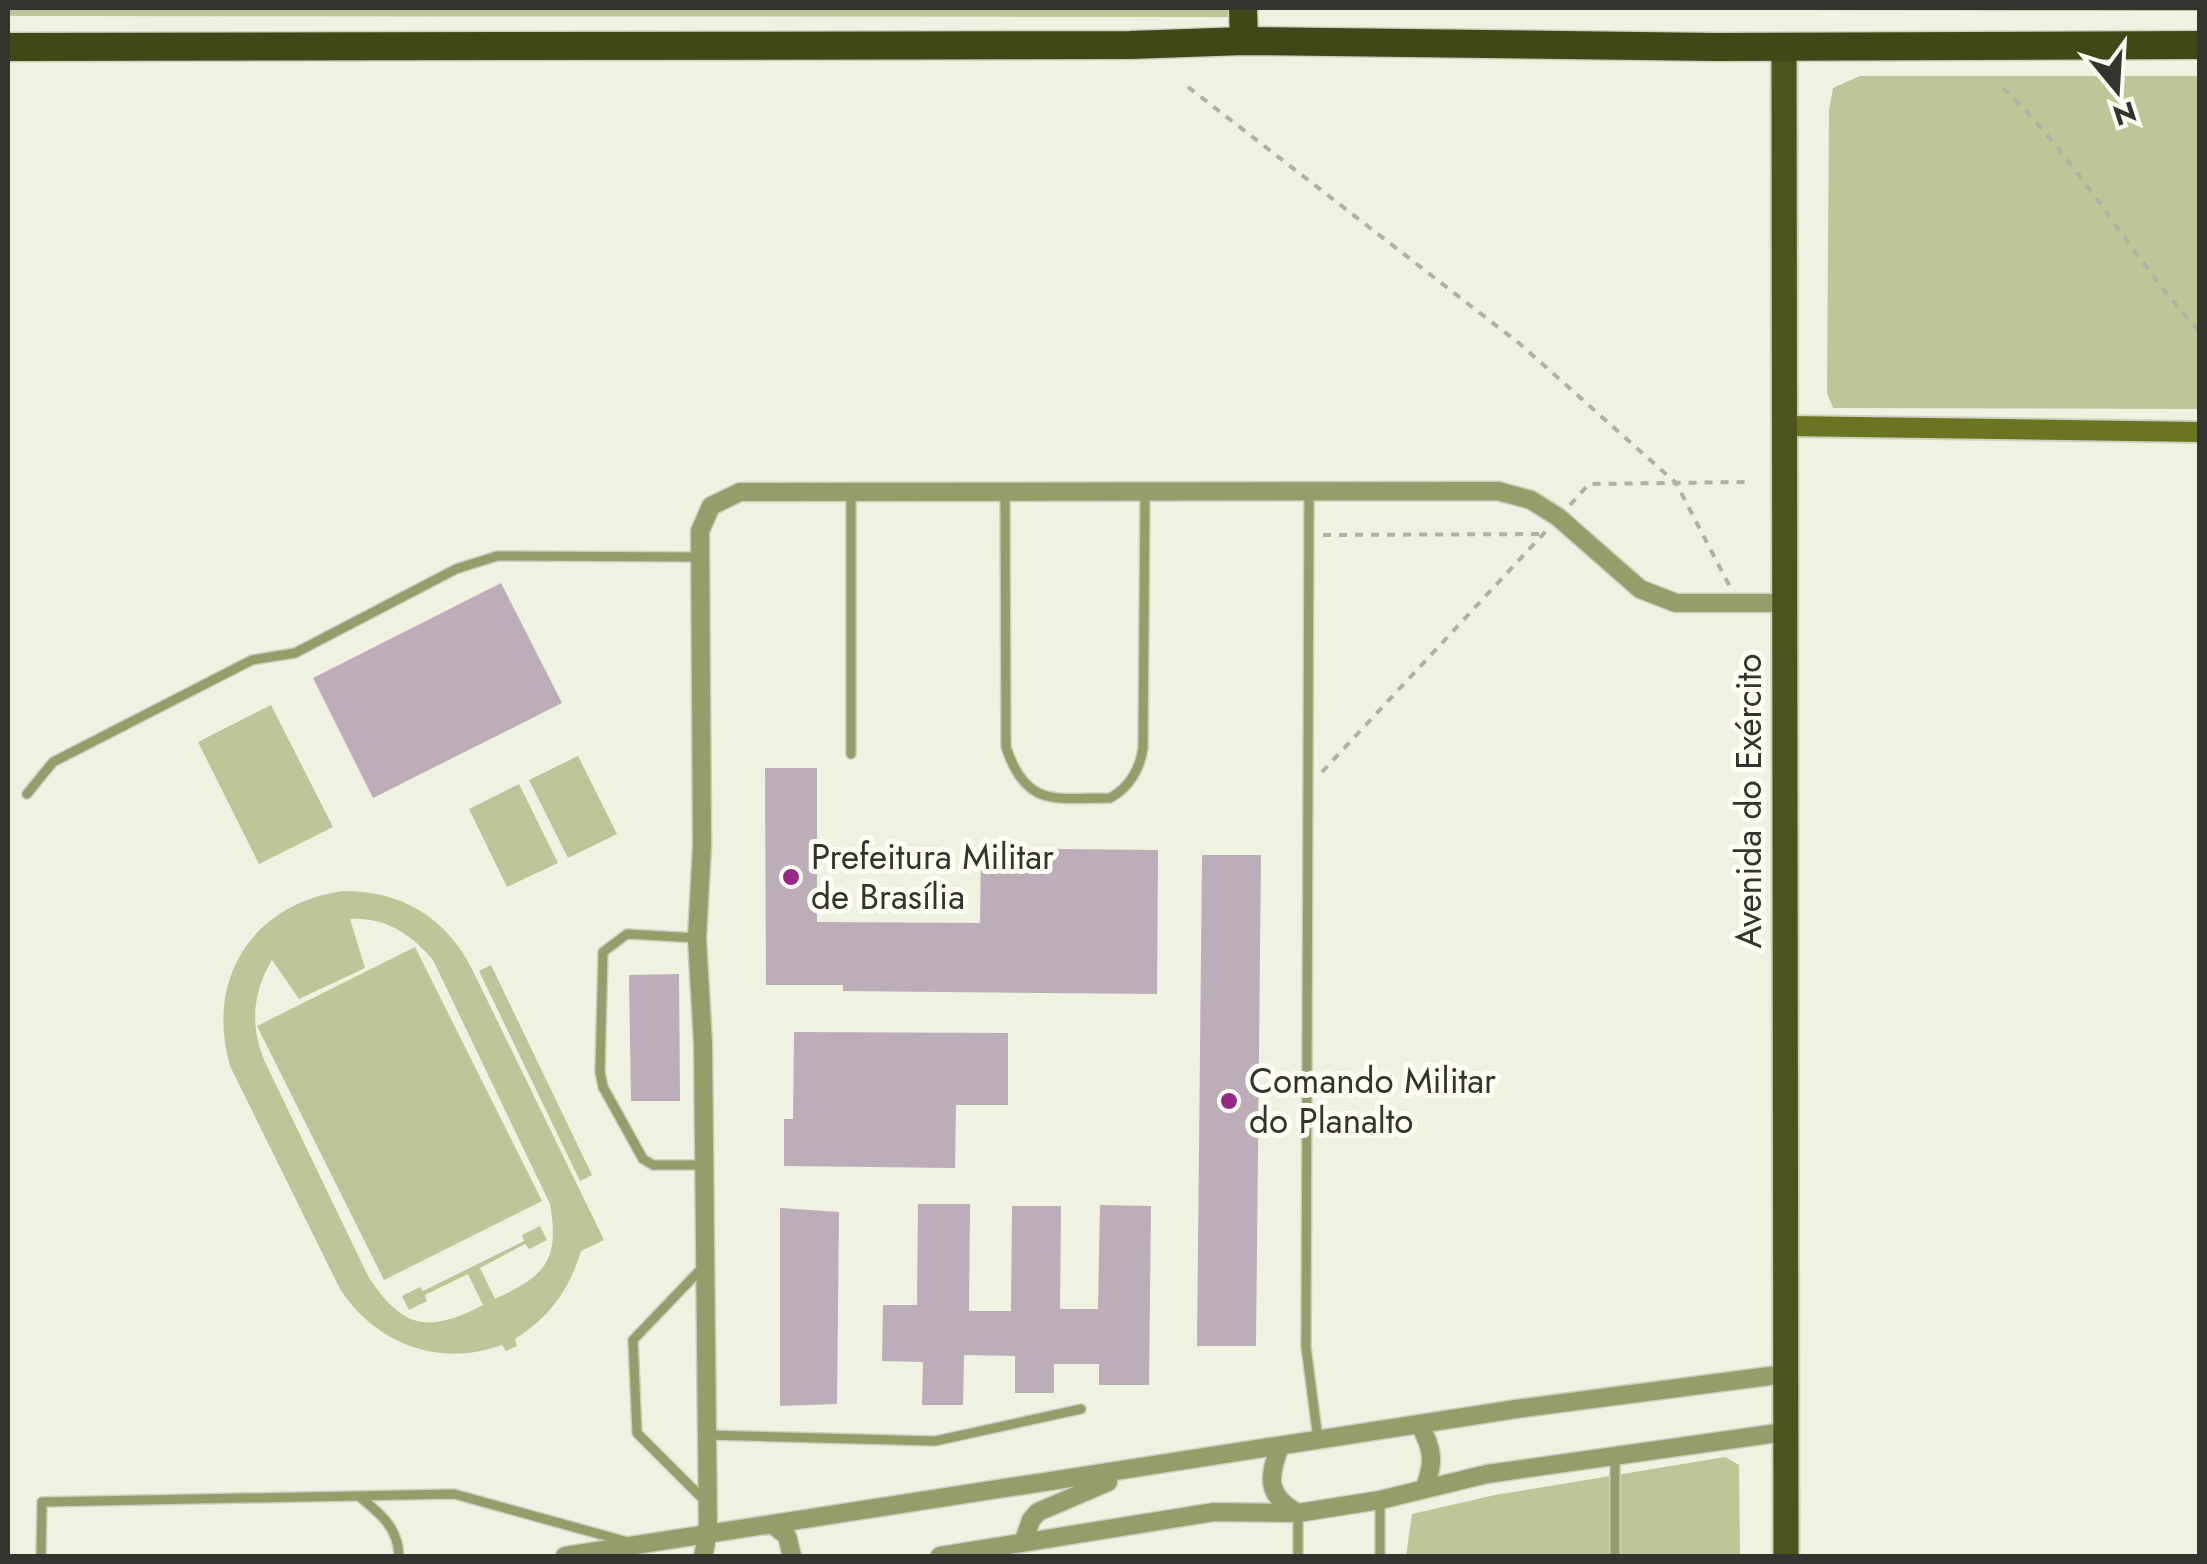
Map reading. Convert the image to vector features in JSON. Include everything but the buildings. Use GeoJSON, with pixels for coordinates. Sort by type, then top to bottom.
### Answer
{"type":"FeatureCollection","features":[{"type":"Feature","properties":{"kind":"highway"},"geometry":{"type":"LineString","coordinates":[[1243,8],[1244,41]]}},
{"type":"Feature","properties":{"kind":"highway"},"geometry":{"type":"LineString","coordinates":[[8,47],[1130,45],[1244,41],[1540,46],[2200,44]]}},
{"type":"Feature","properties":{"kind":"main road","name":"Avenida do Exército"},"geometry":{"type":"LineString","coordinates":[[1784,46],[1786,1556]]}},
{"type":"Feature","properties":{"kind":"main road"},"geometry":{"type":"LineString","coordinates":[[1786,426],[2200,432]]}},
{"type":"Feature","properties":{"kind":"street"},"geometry":{"type":"LineString","coordinates":[[703,1556],[708,1503],[704,1044],[697,938],[702,846],[700,531],[711,506],[740,492],[1498,491],[1531,500],[1558,517],[1640,589],[1676,603],[1784,603]]}},
{"type":"Feature","properties":{"kind":"street"},"geometry":{"type":"LineString","coordinates":[[565,1556],[1418,1424],[1785,1374]]}},
{"type":"Feature","properties":{"kind":"street"},"geometry":{"type":"LineString","coordinates":[[1418,1424],[1430,1444],[1434,1468],[1424,1489]]}},
{"type":"Feature","properties":{"kind":"street"},"geometry":{"type":"LineString","coordinates":[[940,1556],[1054,1548],[1214,1512],[1298,1513],[1380,1500],[1488,1474],[1784,1432]]}},
{"type":"Feature","properties":{"kind":"street"},"geometry":{"type":"LineString","coordinates":[[1280,1446],[1271,1481],[1282,1504],[1298,1513]]}},
{"type":"Feature","properties":{"kind":"street"},"geometry":{"type":"LineString","coordinates":[[1023,1550],[1031,1520],[1038,1512],[1141,1469]]}},
{"type":"Feature","properties":{"kind":"street"},"geometry":{"type":"LineString","coordinates":[[772,1524],[788,1536],[792,1556]]}},
{"type":"Feature","properties":{"kind":"lane"},"geometry":{"type":"LineString","coordinates":[[1004,492],[1006,748],[1014,772],[1028,789],[1044,798],[1110,798],[1120,793],[1140,766],[1145,493]]}},
{"type":"Feature","properties":{"kind":"lane"},"geometry":{"type":"LineString","coordinates":[[1309,492],[1306,1347],[1318,1440]]}},
{"type":"Feature","properties":{"kind":"lane"},"geometry":{"type":"LineString","coordinates":[[851,493],[851,754]]}},
{"type":"Feature","properties":{"kind":"lane"},"geometry":{"type":"LineString","coordinates":[[26,794],[54,762],[252,660],[295,654],[456,569],[497,556],[700,558]]}},
{"type":"Feature","properties":{"kind":"lane"},"geometry":{"type":"LineString","coordinates":[[697,938],[627,934],[603,952],[600,1072],[604,1087],[643,1159],[654,1165],[704,1165]]}},
{"type":"Feature","properties":{"kind":"lane"},"geometry":{"type":"LineString","coordinates":[[705,1264],[633,1340],[637,1433],[708,1503]]}},
{"type":"Feature","properties":{"kind":"lane"},"geometry":{"type":"LineString","coordinates":[[707,1435],[935,1441],[1082,1408]]}},
{"type":"Feature","properties":{"kind":"lane"},"geometry":{"type":"LineString","coordinates":[[1615,1456],[1615,1556]]}},
{"type":"Feature","properties":{"kind":"lane"},"geometry":{"type":"LineString","coordinates":[[41,1556],[42,1502],[454,1494],[640,1545]]}},
{"type":"Feature","properties":{"kind":"lane"},"geometry":{"type":"LineString","coordinates":[[360,1498],[387,1519],[399,1544],[400,1556]]}},
{"type":"Feature","properties":{"kind":"lane"},"geometry":{"type":"LineString","coordinates":[[1380,1500],[1380,1556]]}},
{"type":"Feature","properties":{"kind":"lane"},"geometry":{"type":"LineString","coordinates":[[1298,1513],[1298,1556]]}},
{"type":"Feature","properties":{"kind":"path"},"geometry":{"type":"LineString","coordinates":[[1188,87],[1520,344],[1676,483],[1738,603]]}},
{"type":"Feature","properties":{"kind":"path"},"geometry":{"type":"LineString","coordinates":[[2003,88],[2054,143],[2137,256],[2200,332]]}},
{"type":"Feature","properties":{"kind":"path"},"geometry":{"type":"LineString","coordinates":[[1569,506],[1589,484],[1751,482]]}},
{"type":"Feature","properties":{"kind":"path"},"geometry":{"type":"LineString","coordinates":[[1320,774],[1550,526]]}},
{"type":"Feature","properties":{"kind":"path"},"geometry":{"type":"LineString","coordinates":[[1308,535],[1543,534]]}},
{"type":"Feature","properties":{"kind":"green space"},"geometry":{"type":"Polygon","coordinates":[[[8,8],[1240,8],[1241,17],[8,16],[8,8]]]}},
{"type":"Feature","properties":{"kind":"green space"},"geometry":{"type":"Polygon","coordinates":[[[2199,8],[2200,11],[1265,9],[2199,8]]]}},
{"type":"Feature","properties":{"kind":"green space"},"geometry":{"type":"Polygon","coordinates":[[[1860,76],[2199,76],[2199,409],[1833,408],[1827,393],[1829,110],[1833,88],[1860,76]]]}},
{"type":"Feature","properties":{"kind":"green space"},"geometry":{"type":"Polygon","coordinates":[[[271,705],[333,827],[259,864],[198,742],[271,705]]]}},
{"type":"Feature","properties":{"kind":"green space"},"geometry":{"type":"Polygon","coordinates":[[[578,756],[617,834],[568,858],[529,780],[578,756]]]}},
{"type":"Feature","properties":{"kind":"green space"},"geometry":{"type":"Polygon","coordinates":[[[519,784],[558,863],[507,887],[469,809],[519,784]]]}},
{"type":"Feature","properties":{"kind":"green space"},"geometry":{"type":"Polygon","coordinates":[[[344,891],[385,896],[421,911],[450,936],[473,971],[604,1240],[581,1251],[557,1301],[515,1339],[517,1346],[506,1351],[502,1345],[455,1354],[411,1346],[390,1337],[355,1308],[340,1289],[230,1066],[224,1003],[231,975],[261,928],[312,898],[344,891]],[[350,919],[365,968],[299,999],[272,960],[257,998],[257,1036],[265,1062],[368,1276],[393,1307],[406,1316],[418,1321],[447,1320],[483,1305],[468,1274],[425,1295],[427,1301],[409,1310],[402,1296],[420,1287],[423,1291],[524,1241],[522,1235],[540,1226],[547,1240],[529,1249],[525,1244],[480,1268],[495,1299],[526,1282],[537,1274],[550,1253],[550,1204],[433,960],[396,929],[350,919]]]}},
{"type":"Feature","properties":{"kind":"green space"},"geometry":{"type":"Polygon","coordinates":[[[415,947],[542,1201],[384,1280],[257,1026],[415,947]]]}},
{"type":"Feature","properties":{"kind":"green space"},"geometry":{"type":"Polygon","coordinates":[[[491,965],[592,1175],[580,1181],[479,971],[491,965]]]}},
{"type":"Feature","properties":{"kind":"green space"},"geometry":{"type":"Polygon","coordinates":[[[1725,1457],[1739,1465],[1740,1556],[1406,1556],[1412,1514],[1495,1495],[1725,1457]]]}},
{"type":"Feature","properties":{"kind":"place","name":"Prefeitura Militar de Brasília"},"geometry":{"type":"Point","coordinates":[791,877]}},
{"type":"Feature","properties":{"kind":"place","name":"Comando Militar do Planalto"},"geometry":{"type":"Point","coordinates":[1229,1101]}}]}
